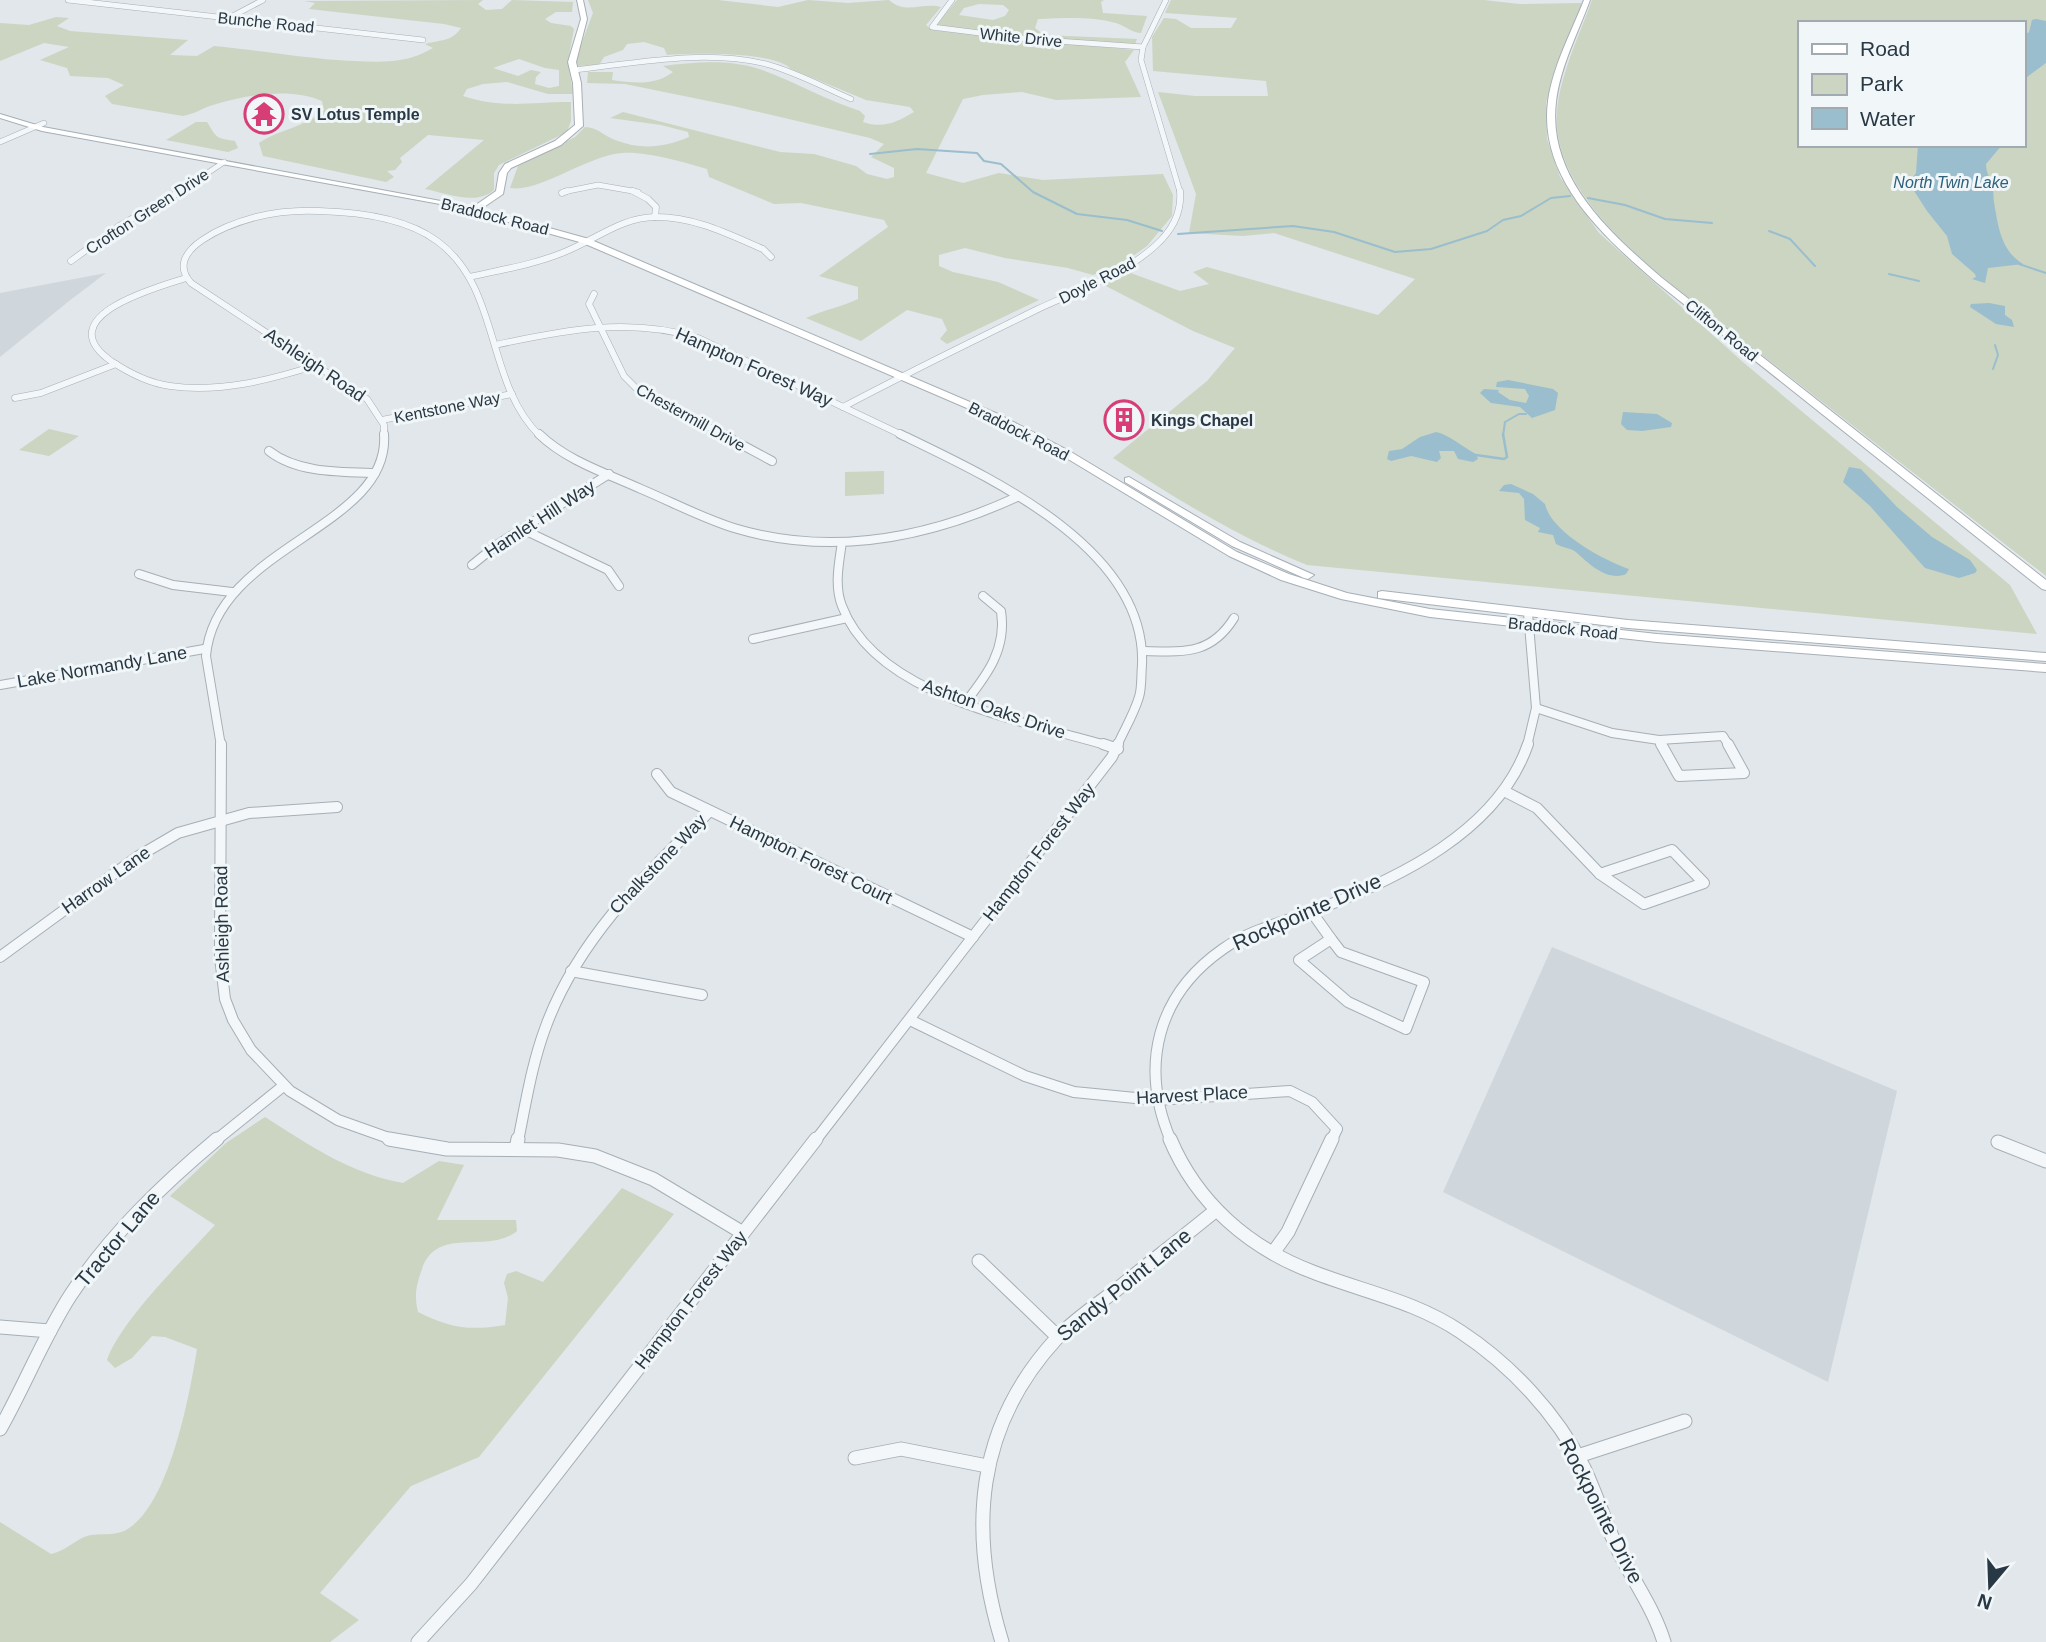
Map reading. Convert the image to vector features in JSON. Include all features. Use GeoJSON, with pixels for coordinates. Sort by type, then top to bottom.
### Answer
{"type":"FeatureCollection","features":[{"type":"Feature","properties":{"kind":"main road"},"geometry":{"type":"LineString","coordinates":[[479,207],[500,192],[503,173],[508,166],[558,143],[578,129],[580,108],[572,58],[583,22],[580,0]]}},
{"type":"Feature","properties":{"kind":"main road","name":"Clifton Road"},"geometry":{"type":"LineString","coordinates":[[1587,0],[1555,88],[1551,125],[1557,156],[1567,177],[1596,219],[1659,280],[2043,584],[2046,597]]}},
{"type":"Feature","properties":{"kind":"main road","name":"Braddock Road"},"geometry":{"type":"LineString","coordinates":[[0,109],[39,125],[479,207],[590,239],[906,373],[1020,428],[1233,554],[1285,577],[1345,596],[1403,610],[2046,657]]}},
{"type":"Feature","properties":{"kind":"main road","name":"Braddock Road"},"geometry":{"type":"LineString","coordinates":[[0,117],[224,162],[479,207]]}},
{"type":"Feature","properties":{"kind":"main road","name":"Braddock Road"},"geometry":{"type":"LineString","coordinates":[[1529,619],[1760,647],[2046,668]]}},
{"type":"Feature","properties":{"kind":"street","name":"Bunche Road"},"geometry":{"type":"LineString","coordinates":[[68,0],[423,40]]}},
{"type":"Feature","properties":{"kind":"street"},"geometry":{"type":"LineString","coordinates":[[228,18],[263,0]]}},
{"type":"Feature","properties":{"kind":"street"},"geometry":{"type":"LineString","coordinates":[[574,0],[580,0]]}},
{"type":"Feature","properties":{"kind":"street","name":"White Drive"},"geometry":{"type":"LineString","coordinates":[[952,0],[932,27],[1016,38],[1143,47]]}},
{"type":"Feature","properties":{"kind":"street"},"geometry":{"type":"LineString","coordinates":[[1143,47],[1166,0]]}},
{"type":"Feature","properties":{"kind":"street","name":"Doyle Road"},"geometry":{"type":"LineString","coordinates":[[843,407],[906,373],[1128,266],[1154,248],[1172,229],[1181,209],[1180,192],[1146,81],[1141,60],[1143,47]]}},
{"type":"Feature","properties":{"kind":"street"},"geometry":{"type":"LineString","coordinates":[[574,70],[689,58],[727,57],[763,63],[851,99]]}},
{"type":"Feature","properties":{"kind":"street"},"geometry":{"type":"LineString","coordinates":[[0,142],[39,125]]}},
{"type":"Feature","properties":{"kind":"street","name":"Crofton Green Drive"},"geometry":{"type":"LineString","coordinates":[[71,261],[119,226],[169,199],[224,162]]}},
{"type":"Feature","properties":{"kind":"street"},"geometry":{"type":"LineString","coordinates":[[562,193],[579,186],[619,187],[651,200],[656,207],[655,217]]}},
{"type":"Feature","properties":{"kind":"street"},"geometry":{"type":"LineString","coordinates":[[317,365],[268,380],[208,388],[177,387],[146,381],[116,365],[91,343],[91,331],[97,319],[130,297],[186,278],[182,271],[183,260],[195,246],[208,237],[257,218],[308,211],[362,216],[417,230],[447,247],[460,260],[469,276],[512,394],[523,416],[542,437],[569,456],[609,474],[738,529],[788,539],[842,542],[889,538],[937,529],[979,516],[1017,497]]}},
{"type":"Feature","properties":{"kind":"street"},"geometry":{"type":"LineString","coordinates":[[469,276],[542,261],[620,224],[655,217],[699,222],[763,249],[771,257]]}},
{"type":"Feature","properties":{"kind":"street","name":"Ashleigh Road"},"geometry":{"type":"LineString","coordinates":[[186,278],[367,399],[382,420],[385,440],[383,454],[375,473],[356,499],[335,518],[264,564],[232,592],[214,619],[204,649],[205,667],[221,742],[220,961],[225,1000],[241,1036],[282,1087],[326,1115],[380,1137],[444,1149],[565,1150],[613,1162],[658,1184],[743,1233]]}},
{"type":"Feature","properties":{"kind":"street","name":"Chestermill Drive"},"geometry":{"type":"LineString","coordinates":[[594,294],[589,304],[624,376],[636,388],[772,461]]}},
{"type":"Feature","properties":{"kind":"street","name":"Hampton Forest Way"},"geometry":{"type":"LineString","coordinates":[[418,1642],[471,1584],[1118,749],[1139,702],[1144,651],[1132,606],[1107,565],[1072,533],[975,470],[843,407],[685,333],[643,325],[600,326],[495,345]]}},
{"type":"Feature","properties":{"kind":"street"},"geometry":{"type":"LineString","coordinates":[[15,398],[41,393],[116,365]]}},
{"type":"Feature","properties":{"kind":"street","name":"Kentstone Way"},"geometry":{"type":"LineString","coordinates":[[382,420],[512,394]]}},
{"type":"Feature","properties":{"kind":"street"},"geometry":{"type":"LineString","coordinates":[[269,451],[284,461],[341,471],[375,473]]}},
{"type":"Feature","properties":{"kind":"street","name":"Hamlet Hill Way"},"geometry":{"type":"LineString","coordinates":[[472,565],[522,529],[609,474]]}},
{"type":"Feature","properties":{"kind":"street"},"geometry":{"type":"LineString","coordinates":[[522,529],[608,570],[619,586]]}},
{"type":"Feature","properties":{"kind":"street","name":"Ashton Oaks Drive"},"geometry":{"type":"LineString","coordinates":[[842,542],[838,583],[847,618],[863,642],[890,666],[925,687],[965,703],[1118,749]]}},
{"type":"Feature","properties":{"kind":"street"},"geometry":{"type":"LineString","coordinates":[[139,574],[173,585],[232,592]]}},
{"type":"Feature","properties":{"kind":"street"},"geometry":{"type":"LineString","coordinates":[[965,703],[993,663],[1003,636],[1001,611],[983,596]]}},
{"type":"Feature","properties":{"kind":"street"},"geometry":{"type":"LineString","coordinates":[[753,639],[847,618]]}},
{"type":"Feature","properties":{"kind":"street"},"geometry":{"type":"LineString","coordinates":[[1144,651],[1186,651],[1207,646],[1225,636],[1234,618]]}},
{"type":"Feature","properties":{"kind":"street","name":"Rockpointe Drive"},"geometry":{"type":"LineString","coordinates":[[1529,619],[1536,708],[1528,745],[1504,791],[1480,816],[1448,841],[1377,883],[1248,935],[1215,954],[1177,993],[1162,1024],[1154,1068],[1156,1100],[1162,1124],[1176,1157],[1215,1211],[1273,1253],[1310,1271],[1409,1303],[1456,1328],[1518,1379],[1552,1418],[1578,1456],[1608,1530],[1652,1609],[1664,1642]]}},
{"type":"Feature","properties":{"kind":"street","name":"Lake Normandy Lane"},"geometry":{"type":"LineString","coordinates":[[0,685],[204,649]]}},
{"type":"Feature","properties":{"kind":"street"},"geometry":{"type":"LineString","coordinates":[[1536,708],[1630,740],[1723,736],[1744,773],[1679,776],[1659,740]]}},
{"type":"Feature","properties":{"kind":"street","name":"Hampton Forest Court"},"geometry":{"type":"LineString","coordinates":[[657,774],[671,792],[973,937]]}},
{"type":"Feature","properties":{"kind":"street"},"geometry":{"type":"LineString","coordinates":[[1504,791],[1537,808],[1600,874],[1644,904],[1704,883],[1672,850],[1600,874]]}},
{"type":"Feature","properties":{"kind":"street","name":"Harrow Lane"},"geometry":{"type":"LineString","coordinates":[[0,957],[150,848],[187,830],[221,820],[276,810],[337,807]]}},
{"type":"Feature","properties":{"kind":"street","name":"Chalkstone Way"},"geometry":{"type":"LineString","coordinates":[[516,1149],[540,1042],[571,971],[592,936],[623,897],[710,811]]}},
{"type":"Feature","properties":{"kind":"street"},"geometry":{"type":"LineString","coordinates":[[1311,911],[1341,952],[1424,982],[1406,1029],[1348,1002],[1299,960],[1331,939]]}},
{"type":"Feature","properties":{"kind":"street"},"geometry":{"type":"LineString","coordinates":[[571,971],[702,995]]}},
{"type":"Feature","properties":{"kind":"street","name":"Harvest Place"},"geometry":{"type":"LineString","coordinates":[[909,1020],[1052,1086],[1095,1096],[1156,1100],[1290,1091],[1312,1102],[1337,1129],[1288,1232],[1273,1253]]}},
{"type":"Feature","properties":{"kind":"street","name":"Tractor Lane"},"geometry":{"type":"LineString","coordinates":[[0,1429],[50,1331],[92,1265],[149,1198],[198,1153],[282,1087]]}},
{"type":"Feature","properties":{"kind":"street"},"geometry":{"type":"LineString","coordinates":[[1998,1142],[2046,1161]]}},
{"type":"Feature","properties":{"kind":"street","name":"Sandy Point Lane"},"geometry":{"type":"LineString","coordinates":[[1002,1642],[985,1584],[980,1536],[987,1466],[998,1429],[1014,1395],[1038,1359],[1058,1337],[1215,1211]]}},
{"type":"Feature","properties":{"kind":"street"},"geometry":{"type":"LineString","coordinates":[[979,1261],[1058,1337]]}},
{"type":"Feature","properties":{"kind":"street"},"geometry":{"type":"LineString","coordinates":[[0,1327],[50,1331]]}},
{"type":"Feature","properties":{"kind":"street"},"geometry":{"type":"LineString","coordinates":[[1578,1456],[1685,1421]]}},
{"type":"Feature","properties":{"kind":"street"},"geometry":{"type":"LineString","coordinates":[[855,1458],[901,1449],[987,1466]]}},
{"type":"Feature","properties":{"kind":"shaded area"},"geometry":{"type":"Polygon","coordinates":[[[106,273],[69,301],[0,357],[0,293],[106,273]]]}},
{"type":"Feature","properties":{"kind":"shaded area"},"geometry":{"type":"Polygon","coordinates":[[[1552,947],[1897,1091],[1828,1382],[1443,1192],[1552,947]]]}},
{"type":"Feature","properties":{"kind":"green space"},"geometry":{"type":"Polygon","coordinates":[[[483,0],[478,4],[486,10],[502,9],[512,0],[573,2],[572,12],[556,12],[545,19],[574,29],[568,61],[573,94],[548,94],[507,82],[483,84],[467,89],[463,96],[504,104],[571,102],[571,121],[567,132],[499,165],[494,173],[494,190],[487,195],[461,197],[425,189],[484,140],[428,135],[400,158],[402,162],[395,170],[387,171],[394,177],[386,182],[263,156],[259,143],[317,116],[324,110],[322,101],[296,94],[268,94],[239,98],[183,116],[112,104],[105,96],[124,85],[108,78],[70,76],[67,68],[40,60],[69,47],[44,43],[0,61],[0,23],[29,25],[56,17],[69,18],[57,26],[70,31],[188,40],[170,55],[197,56],[214,46],[371,62],[416,56],[433,48],[425,44],[449,38],[461,28],[309,9],[315,3],[304,1],[483,0]],[[519,59],[493,68],[518,76],[531,70],[541,72],[536,77],[535,84],[549,88],[559,86],[559,70],[519,59]]]}},
{"type":"Feature","properties":{"kind":"green space"},"geometry":{"type":"Polygon","coordinates":[[[588,0],[718,0],[778,7],[808,0],[848,3],[889,0],[901,7],[941,7],[926,25],[932,30],[1134,50],[1125,62],[1141,97],[1056,100],[1022,92],[963,99],[926,173],[963,183],[999,173],[1043,180],[1163,174],[1173,195],[1172,216],[1147,246],[1126,261],[1093,275],[965,248],[939,255],[939,266],[953,272],[998,282],[1039,300],[947,344],[940,339],[947,330],[942,319],[907,310],[861,341],[806,318],[858,299],[858,287],[819,276],[888,227],[884,220],[801,203],[774,204],[709,177],[707,169],[642,154],[622,153],[608,156],[535,185],[510,188],[518,166],[575,137],[585,127],[593,128],[615,140],[643,146],[670,144],[689,137],[688,132],[661,125],[610,118],[623,112],[780,152],[814,154],[856,166],[867,174],[887,179],[894,177],[894,168],[871,157],[884,144],[870,138],[625,84],[587,83],[588,72],[613,72],[612,80],[644,82],[659,80],[673,72],[663,66],[736,64],[759,69],[860,111],[865,116],[863,122],[871,124],[884,125],[896,121],[914,112],[910,107],[866,100],[768,59],[732,54],[667,55],[664,48],[644,42],[627,44],[623,50],[604,57],[599,65],[578,66],[576,58],[593,13],[588,0]]]}},
{"type":"Feature","properties":{"kind":"green space"},"geometry":{"type":"Polygon","coordinates":[[[957,0],[1104,0],[1101,2],[1103,13],[1147,16],[1141,33],[1116,23],[1087,18],[1038,19],[1035,28],[1044,35],[1137,39],[1135,44],[1024,37],[936,25],[957,0]],[[979,4],[964,8],[959,15],[993,20],[1005,16],[1009,10],[1003,5],[979,4]]]}},
{"type":"Feature","properties":{"kind":"green space"},"geometry":{"type":"Polygon","coordinates":[[[1171,0],[1484,0],[1519,4],[1582,3],[1546,102],[1547,139],[1560,177],[1599,233],[1744,363],[2010,585],[2037,634],[1307,565],[1183,502],[1113,458],[1207,381],[1235,348],[1193,331],[1102,284],[1128,272],[1180,291],[1209,284],[1193,272],[1207,267],[1378,315],[1415,279],[1274,233],[1243,236],[1189,233],[1196,194],[1158,92],[1195,96],[1268,96],[1266,81],[1153,71],[1152,37],[1164,18],[1176,19],[1191,28],[1231,28],[1237,18],[1165,13],[1171,0]]]}},
{"type":"Feature","properties":{"kind":"green space"},"geometry":{"type":"Polygon","coordinates":[[[1592,0],[2046,0],[2046,576],[1676,288],[1615,233],[1579,189],[1566,165],[1559,139],[1557,113],[1566,70],[1592,0]]]}},
{"type":"Feature","properties":{"kind":"green space"},"geometry":{"type":"Polygon","coordinates":[[[196,122],[207,122],[217,136],[235,141],[238,148],[228,152],[166,140],[196,122]]]}},
{"type":"Feature","properties":{"kind":"green space"},"geometry":{"type":"Polygon","coordinates":[[[49,429],[79,436],[49,456],[19,450],[49,429]]]}},
{"type":"Feature","properties":{"kind":"green space"},"geometry":{"type":"Polygon","coordinates":[[[884,471],[884,494],[845,496],[845,472],[884,471]]]}},
{"type":"Feature","properties":{"kind":"green space"},"geometry":{"type":"Polygon","coordinates":[[[265,1117],[348,1166],[384,1179],[403,1183],[439,1161],[464,1165],[437,1220],[516,1220],[517,1231],[505,1238],[451,1244],[439,1248],[429,1256],[417,1286],[418,1312],[450,1325],[481,1328],[505,1325],[508,1298],[504,1283],[507,1274],[516,1271],[543,1282],[622,1188],[674,1214],[479,1457],[411,1486],[320,1593],[359,1620],[330,1642],[0,1642],[0,1522],[51,1554],[84,1537],[126,1530],[141,1517],[154,1498],[175,1448],[197,1349],[165,1337],[152,1336],[132,1358],[115,1368],[107,1360],[114,1344],[139,1308],[215,1225],[170,1196],[226,1143],[265,1117]]]}},
{"type":"Feature","properties":{"kind":"water"},"geometry":{"type":"Polygon","coordinates":[[[2032,20],[2046,21],[2046,63],[2025,79],[2025,35],[2029,32],[2032,20]]]}},
{"type":"Feature","properties":{"kind":"water","name":"North Twin Lake"},"geometry":{"type":"Polygon","coordinates":[[[1918,147],[2000,147],[1986,164],[1987,170],[1993,187],[1999,229],[2005,245],[2023,264],[1988,268],[1985,283],[1972,279],[1976,277],[1975,274],[1952,254],[1947,236],[1909,183],[1916,173],[1918,147]]]}},
{"type":"Feature","properties":{"kind":"water"},"geometry":{"type":"Polygon","coordinates":[[[1971,304],[2005,306],[2005,315],[2012,320],[2014,327],[1996,324],[1970,307],[1971,304]]]}},
{"type":"Feature","properties":{"kind":"water"},"geometry":{"type":"Polygon","coordinates":[[[1508,380],[1553,389],[1558,393],[1555,410],[1532,418],[1520,407],[1491,403],[1480,393],[1484,389],[1499,390],[1498,392],[1510,400],[1526,403],[1529,396],[1525,389],[1496,387],[1497,382],[1508,380]]]}},
{"type":"Feature","properties":{"kind":"water"},"geometry":{"type":"Polygon","coordinates":[[[1623,412],[1657,414],[1672,423],[1671,427],[1627,430],[1621,424],[1623,412]]]}},
{"type":"Feature","properties":{"kind":"water"},"geometry":{"type":"Polygon","coordinates":[[[1436,432],[1476,454],[1478,459],[1473,462],[1458,459],[1454,451],[1439,451],[1441,458],[1437,462],[1411,456],[1391,461],[1387,459],[1389,451],[1402,449],[1420,437],[1436,432]]]}},
{"type":"Feature","properties":{"kind":"water"},"geometry":{"type":"Polygon","coordinates":[[[1849,467],[1861,469],[1897,507],[1932,537],[1970,560],[1977,570],[1975,573],[1959,578],[1925,568],[1870,506],[1843,482],[1849,467]]]}},
{"type":"Feature","properties":{"kind":"water"},"geometry":{"type":"Polygon","coordinates":[[[1511,484],[1533,494],[1545,504],[1557,525],[1580,544],[1629,569],[1626,574],[1606,574],[1593,567],[1575,551],[1556,544],[1553,535],[1538,532],[1540,528],[1525,520],[1524,499],[1519,493],[1499,491],[1504,485],[1511,484]]]}},
{"type":"Feature","properties":{"kind":"waterway"},"geometry":{"type":"LineString","coordinates":[[870,154],[917,149],[977,153],[984,161],[1001,164],[1033,192],[1077,214],[1127,220],[1162,231]]}},
{"type":"Feature","properties":{"kind":"waterway"},"geometry":{"type":"LineString","coordinates":[[1178,234],[1293,226],[1334,232],[1395,252],[1431,249],[1487,231],[1503,220],[1521,216],[1551,198],[1570,196]]}},
{"type":"Feature","properties":{"kind":"waterway"},"geometry":{"type":"LineString","coordinates":[[1588,198],[1625,205],[1665,219],[1712,223]]}},
{"type":"Feature","properties":{"kind":"waterway"},"geometry":{"type":"LineString","coordinates":[[1769,231],[1790,239],[1815,266]]}},
{"type":"Feature","properties":{"kind":"waterway"},"geometry":{"type":"LineString","coordinates":[[2019,264],[2046,273]]}},
{"type":"Feature","properties":{"kind":"waterway"},"geometry":{"type":"LineString","coordinates":[[1889,274],[1919,281]]}},
{"type":"Feature","properties":{"kind":"waterway"},"geometry":{"type":"LineString","coordinates":[[1993,369],[1998,355],[1995,345]]}},
{"type":"Feature","properties":{"kind":"waterway"},"geometry":{"type":"LineString","coordinates":[[1503,435],[1505,422],[1519,414],[1526,414]]}},
{"type":"Feature","properties":{"kind":"waterway"},"geometry":{"type":"LineString","coordinates":[[1476,455],[1504,459],[1507,457],[1503,435]]}},
{"type":"Feature","properties":{"kind":"place","name":"SV Lotus Temple"},"geometry":{"type":"Point","coordinates":[264,114]}},
{"type":"Feature","properties":{"kind":"place","name":"Kings Chapel"},"geometry":{"type":"Point","coordinates":[1124,420]}}]}
